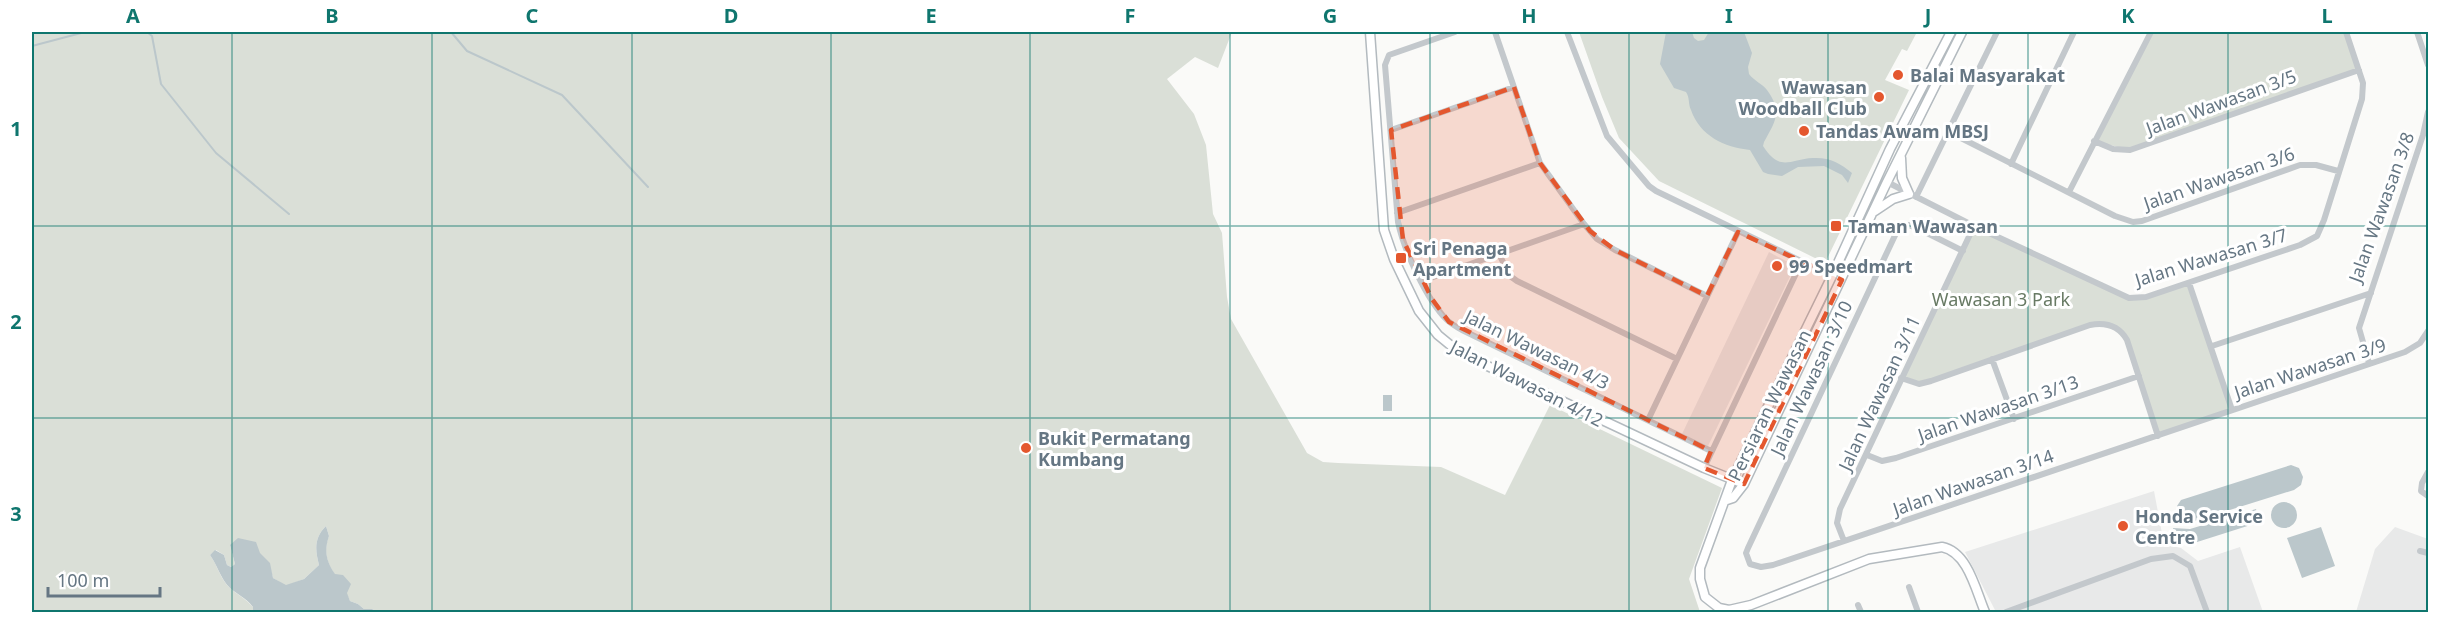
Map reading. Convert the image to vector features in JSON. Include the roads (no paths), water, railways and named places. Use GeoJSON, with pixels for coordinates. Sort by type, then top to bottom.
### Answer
{"type":"FeatureCollection","features":[{"type":"Feature","properties":{"kind":"main road","name":"Jalan Wawasan 4/12"},"geometry":{"type":"LineString","coordinates":[[1370,32],[1384,230],[1403,279],[1427,323],[1448,346],[1460,353],[1704,468],[1744,484]]}},
{"type":"Feature","properties":{"kind":"main road","name":"Persiaran Wawasan"},"geometry":{"type":"LineString","coordinates":[[1726,500],[1732,480],[1832,276],[1890,149],[1952,32]]}},
{"type":"Feature","properties":{"kind":"main road","name":"Persiaran Wawasan"},"geometry":{"type":"LineString","coordinates":[[1726,500],[1733,498],[1744,484],[1887,182],[1962,32]]}},
{"type":"Feature","properties":{"kind":"main road"},"geometry":{"type":"LineString","coordinates":[[1864,206],[1876,188],[1887,182],[1886,170],[1890,149]]}},
{"type":"Feature","properties":{"kind":"main road"},"geometry":{"type":"LineString","coordinates":[[1875,211],[1893,198],[1912,196],[1900,166],[1901,154]]}},
{"type":"Feature","properties":{"kind":"main road"},"geometry":{"type":"LineString","coordinates":[[1726,500],[1700,568],[1700,579],[1706,597],[1719,608],[1729,610],[1751,605],[1869,559],[1942,547],[1949,549],[1960,558],[1985,612]]}},
{"type":"Feature","properties":{"kind":"street","name":"Jalan Wawasan 4/3"},"geometry":{"type":"LineString","coordinates":[[1455,32],[1389,55],[1385,65],[1397,213],[1403,240],[1422,281],[1449,322],[1711,451]]}},
{"type":"Feature","properties":{"kind":"street"},"geometry":{"type":"LineString","coordinates":[[1495,32],[1540,163],[1584,224],[1597,239],[1615,250],[1707,296]]}},
{"type":"Feature","properties":{"kind":"street"},"geometry":{"type":"LineString","coordinates":[[1568,32],[1604,129],[1636,171],[1656,191],[1801,263],[1842,280]]}},
{"type":"Feature","properties":{"kind":"street"},"geometry":{"type":"LineString","coordinates":[[1912,196],[1949,132],[1997,32]]}},
{"type":"Feature","properties":{"kind":"street"},"geometry":{"type":"LineString","coordinates":[[2011,164],[2074,32]]}},
{"type":"Feature","properties":{"kind":"street"},"geometry":{"type":"LineString","coordinates":[[2068,192],[2151,32]]}},
{"type":"Feature","properties":{"kind":"street","name":"Jalan Wawasan 3/7"},"geometry":{"type":"LineString","coordinates":[[1887,182],[1974,226],[2129,298],[2146,297],[2189,283],[2300,245],[2317,236],[2362,99],[2363,83],[2346,32]]}},
{"type":"Feature","properties":{"kind":"street"},"geometry":{"type":"LineString","coordinates":[[2417,32],[2428,65]]}},
{"type":"Feature","properties":{"kind":"street","name":"Jalan Wawasan 3/5"},"geometry":{"type":"LineString","coordinates":[[2094,141],[2122,151],[2138,148],[2359,70]]}},
{"type":"Feature","properties":{"kind":"street"},"geometry":{"type":"LineString","coordinates":[[1390,130],[1514,87]]}},
{"type":"Feature","properties":{"kind":"street","name":"Jalan Wawasan 3/8"},"geometry":{"type":"LineString","coordinates":[[2212,346],[2371,292],[2423,135],[2428,112]]}},
{"type":"Feature","properties":{"kind":"street","name":"Jalan Wawasan 3/6"},"geometry":{"type":"LineString","coordinates":[[1949,132],[2115,216],[2133,222],[2142,221],[2300,165],[2316,165],[2338,171]]}},
{"type":"Feature","properties":{"kind":"street"},"geometry":{"type":"LineString","coordinates":[[1397,213],[1540,163]]}},
{"type":"Feature","properties":{"kind":"street"},"geometry":{"type":"LineString","coordinates":[[1422,281],[1584,224]]}},
{"type":"Feature","properties":{"kind":"street","name":"Jalan Wawasan 3/10"},"geometry":{"type":"LineString","coordinates":[[1761,567],[1750,564],[1746,554],[1748,548],[1898,229],[1908,225],[1915,227],[1963,251]]}},
{"type":"Feature","properties":{"kind":"street","name":"Jalan Wawasan 3/11"},"geometry":{"type":"LineString","coordinates":[[1844,541],[1837,524],[1837,516],[1974,226]]}},
{"type":"Feature","properties":{"kind":"street"},"geometry":{"type":"LineString","coordinates":[[1648,420],[1738,232]]}},
{"type":"Feature","properties":{"kind":"street"},"geometry":{"type":"LineString","coordinates":[[1499,254],[1510,276],[1517,281],[1677,358]]}},
{"type":"Feature","properties":{"kind":"street"},"geometry":{"type":"LineString","coordinates":[[1704,468],[1801,263]]}},
{"type":"Feature","properties":{"kind":"street"},"geometry":{"type":"LineString","coordinates":[[2189,283],[2232,410]]}},
{"type":"Feature","properties":{"kind":"street"},"geometry":{"type":"LineString","coordinates":[[2369,363],[2359,328],[2371,292]]}},
{"type":"Feature","properties":{"kind":"street"},"geometry":{"type":"LineString","coordinates":[[1901,378],[1912,383],[1924,383],[2099,323],[2112,326],[2123,334],[2158,436]]}},
{"type":"Feature","properties":{"kind":"street","name":"Jalan Wawasan 3/9"},"geometry":{"type":"LineString","coordinates":[[2194,423],[2413,349],[2428,331]]}},
{"type":"Feature","properties":{"kind":"street"},"geometry":{"type":"LineString","coordinates":[[1992,359],[2014,419]]}},
{"type":"Feature","properties":{"kind":"street","name":"Jalan Wawasan 3/13"},"geometry":{"type":"LineString","coordinates":[[1867,455],[1875,460],[1889,460],[2139,376]]}},
{"type":"Feature","properties":{"kind":"street","name":"Jalan Wawasan 3/14"},"geometry":{"type":"LineString","coordinates":[[1761,567],[1773,565],[2194,423]]}},
{"type":"Feature","properties":{"kind":"street"},"geometry":{"type":"LineString","coordinates":[[2428,472],[2421,491],[2428,496]]}},
{"type":"Feature","properties":{"kind":"street"},"geometry":{"type":"LineString","coordinates":[[2420,551],[2428,553]]}},
{"type":"Feature","properties":{"kind":"street"},"geometry":{"type":"LineString","coordinates":[[2006,612],[2151,559],[2173,556],[2190,566],[2207,612]]}},
{"type":"Feature","properties":{"kind":"street"},"geometry":{"type":"LineString","coordinates":[[1909,587],[1918,612]]}},
{"type":"Feature","properties":{"kind":"waterway"},"geometry":{"type":"LineString","coordinates":[[32,46],[85,32]]}},
{"type":"Feature","properties":{"kind":"waterway"},"geometry":{"type":"LineString","coordinates":[[147,32],[152,36],[161,84],[216,153],[289,214]]}},
{"type":"Feature","properties":{"kind":"waterway"},"geometry":{"type":"LineString","coordinates":[[451,32],[467,51],[562,95],[648,187]]}},
{"type":"Feature","properties":{"kind":"place","name":"Balai Masyarakat"},"geometry":{"type":"Point","coordinates":[1898,75]}},
{"type":"Feature","properties":{"kind":"place","name":"Wawasan Woodball Club"},"geometry":{"type":"Point","coordinates":[1879,97]}},
{"type":"Feature","properties":{"kind":"place","name":"Tandas Awam MBSJ"},"geometry":{"type":"Point","coordinates":[1804,131]}},
{"type":"Feature","properties":{"kind":"place","name":"Taman Wawasan"},"geometry":{"type":"Point","coordinates":[1836,226]}},
{"type":"Feature","properties":{"kind":"place","name":"Sri Penaga Apartment"},"geometry":{"type":"Point","coordinates":[1401,258]}},
{"type":"Feature","properties":{"kind":"place","name":"99 Speedmart"},"geometry":{"type":"Point","coordinates":[1777,266]}},
{"type":"Feature","properties":{"kind":"place","name":"Bukit Permatang Kumbang"},"geometry":{"type":"Point","coordinates":[1026,448]}},
{"type":"Feature","properties":{"kind":"place","name":"Honda Service Centre"},"geometry":{"type":"Point","coordinates":[2123,526]}},
{"type":"Feature","properties":{"kind":"park label","name":"Wawasan 3 Park"},"geometry":{"type":"Point","coordinates":[2001,299]}}]}
